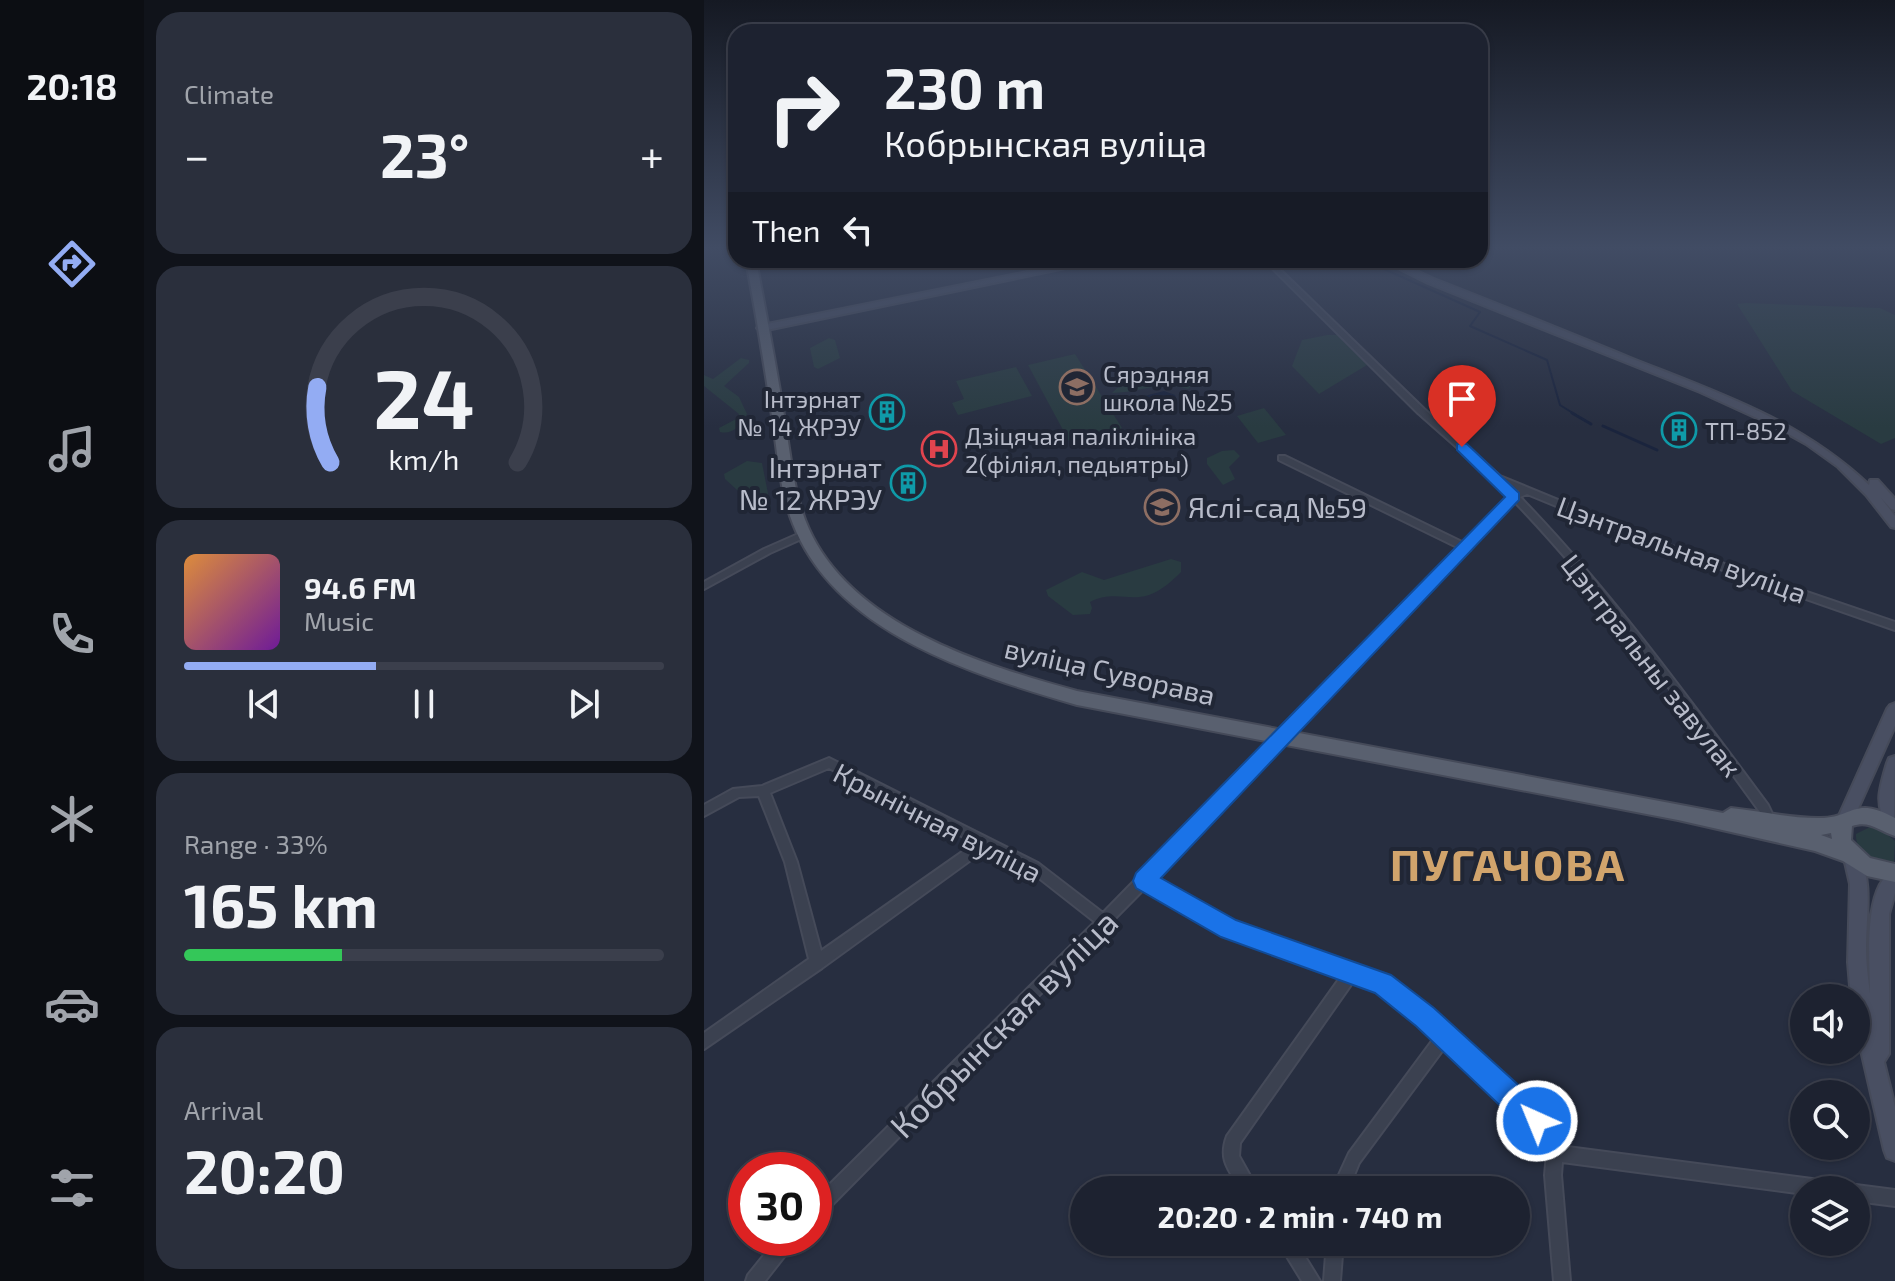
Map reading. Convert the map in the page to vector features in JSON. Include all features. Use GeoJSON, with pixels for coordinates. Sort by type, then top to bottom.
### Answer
{"type":"FeatureCollection","features":[{"type":"Feature","properties":{"kind":"main road","name":"вуліца Суворава"},"geometry":{"type":"LineString","coordinates":[[759,307],[784,459],[805,534],[838,579],[859,600],[899,629],[948,656],[999,677],[1077,698],[1678,812],[1815,842],[1851,856],[1877,872],[1895,876]]}},
{"type":"Feature","properties":{"kind":"main road","name":"вуліца Суворава"},"geometry":{"type":"LineString","coordinates":[[1678,812],[1820,827],[1862,815],[1895,828]]}},
{"type":"Feature","properties":{"kind":"main road"},"geometry":{"type":"LineString","coordinates":[[1844,821],[1840,837],[1851,856]]}},
{"type":"Feature","properties":{"kind":"street"},"geometry":{"type":"LineString","coordinates":[[762,328],[867,307]]}},
{"type":"Feature","properties":{"kind":"street","name":"Цэнтральная вуліца"},"geometry":{"type":"LineString","coordinates":[[1315,307],[1421,411],[1497,478],[1657,544],[1895,626]]}},
{"type":"Feature","properties":{"kind":"street"},"geometry":{"type":"LineString","coordinates":[[1505,307],[1755,403],[1806,431],[1852,464],[1895,506]]}},
{"type":"Feature","properties":{"kind":"street"},"geometry":{"type":"LineString","coordinates":[[1681,377],[1797,434],[1858,480],[1895,524]]}},
{"type":"Feature","properties":{"kind":"street"},"geometry":{"type":"LineString","coordinates":[[1282,458],[1467,548]]}},
{"type":"Feature","properties":{"kind":"street","name":"Цэнтральны завулак"},"geometry":{"type":"LineString","coordinates":[[1497,478],[1552,537],[1647,652],[1764,809],[1769,820]]}},
{"type":"Feature","properties":{"kind":"street","name":"Кобрынская вуліца"},"geometry":{"type":"LineString","coordinates":[[832,1193],[1144,881],[1513,497],[1526,491]]}},
{"type":"Feature","properties":{"kind":"street"},"geometry":{"type":"LineString","coordinates":[[704,586],[805,534]]}},
{"type":"Feature","properties":{"kind":"street"},"geometry":{"type":"LineString","coordinates":[[1844,821],[1895,709]]}},
{"type":"Feature","properties":{"kind":"street","name":"Крынічная вуліца"},"geometry":{"type":"LineString","coordinates":[[763,791],[829,763],[1034,867],[1104,921]]}},
{"type":"Feature","properties":{"kind":"street"},"geometry":{"type":"LineString","coordinates":[[1895,763],[1885,797],[1895,828]]}},
{"type":"Feature","properties":{"kind":"street"},"geometry":{"type":"LineString","coordinates":[[704,811],[737,792],[763,791],[791,862],[817,963]]}},
{"type":"Feature","properties":{"kind":"street"},"geometry":{"type":"LineString","coordinates":[[704,1042],[984,843]]}},
{"type":"Feature","properties":{"kind":"street"},"geometry":{"type":"LineString","coordinates":[[1851,856],[1860,891],[1857,962],[1862,1003],[1895,1150]]}},
{"type":"Feature","properties":{"kind":"street"},"geometry":{"type":"LineString","coordinates":[[1879,1075],[1880,914],[1884,894],[1895,876]]}},
{"type":"Feature","properties":{"kind":"street"},"geometry":{"type":"LineString","coordinates":[[1144,881],[1229,929],[1371,978],[1393,991],[1529,1111],[1555,1153],[1553,1175],[1562,1281]]}},
{"type":"Feature","properties":{"kind":"street"},"geometry":{"type":"LineString","coordinates":[[1242,1176],[1231,1158],[1232,1141],[1352,972]]}},
{"type":"Feature","properties":{"kind":"street"},"geometry":{"type":"LineString","coordinates":[[1346,1176],[1354,1158],[1445,1035]]}},
{"type":"Feature","properties":{"kind":"street"},"geometry":{"type":"LineString","coordinates":[[1555,1153],[1790,1184]]}},
{"type":"Feature","properties":{"kind":"street"},"geometry":{"type":"LineString","coordinates":[[1870,1195],[1895,1198]]}},
{"type":"Feature","properties":{"kind":"street"},"geometry":{"type":"LineString","coordinates":[[754,1281],[774,1256]]}},
{"type":"Feature","properties":{"kind":"street"},"geometry":{"type":"LineString","coordinates":[[1295,1256],[1312,1281]]}},
{"type":"Feature","properties":{"kind":"street"},"geometry":{"type":"LineString","coordinates":[[1332,1281],[1334,1256]]}},
{"type":"Feature","properties":{"kind":"shaded area"},"geometry":{"type":"Polygon","coordinates":[[[1739,307],[1880,308],[1895,315],[1895,438],[1881,444],[1792,391],[1739,307]]]}},
{"type":"Feature","properties":{"kind":"shaded area"},"geometry":{"type":"Polygon","coordinates":[[[1337,335],[1367,365],[1319,394],[1292,366],[1302,340],[1337,335]]]}},
{"type":"Feature","properties":{"kind":"shaded area"},"geometry":{"type":"Polygon","coordinates":[[[829,338],[835,340],[840,358],[818,369],[814,367],[810,348],[829,338]]]}},
{"type":"Feature","properties":{"kind":"shaded area"},"geometry":{"type":"Polygon","coordinates":[[[1075,354],[1122,428],[1070,443],[1028,365],[1075,354]]]}},
{"type":"Feature","properties":{"kind":"shaded area"},"geometry":{"type":"Polygon","coordinates":[[[741,358],[749,360],[749,363],[724,386],[739,397],[747,414],[736,428],[720,432],[719,428],[738,418],[739,414],[704,386],[704,375],[713,379],[741,358]]]}},
{"type":"Feature","properties":{"kind":"shaded area"},"geometry":{"type":"Polygon","coordinates":[[[1016,367],[1032,396],[958,415],[952,403],[964,399],[956,381],[1016,367]]]}},
{"type":"Feature","properties":{"kind":"shaded area"},"geometry":{"type":"Polygon","coordinates":[[[1187,373],[1195,382],[1188,389],[1159,386],[1112,393],[1117,388],[1187,373]]]}},
{"type":"Feature","properties":{"kind":"shaded area"},"geometry":{"type":"Polygon","coordinates":[[[1264,408],[1286,435],[1258,443],[1237,416],[1264,408]]]}},
{"type":"Feature","properties":{"kind":"shaded area"},"geometry":{"type":"Polygon","coordinates":[[[1234,450],[1240,456],[1229,467],[1235,479],[1223,485],[1207,464],[1207,458],[1222,451],[1234,450]]]}},
{"type":"Feature","properties":{"kind":"shaded area"},"geometry":{"type":"Polygon","coordinates":[[[747,461],[762,463],[771,509],[760,511],[725,479],[724,474],[747,461]]]}},
{"type":"Feature","properties":{"kind":"shaded area"},"geometry":{"type":"Polygon","coordinates":[[[1171,559],[1181,562],[1181,572],[1162,588],[1141,597],[1114,596],[1090,602],[1090,614],[1073,615],[1048,596],[1046,590],[1082,572],[1104,580],[1171,559]]]}},
{"type":"Feature","properties":{"kind":"shaded area"},"geometry":{"type":"Polygon","coordinates":[[[1870,827],[1884,832],[1895,841],[1894,862],[1874,860],[1859,847],[1856,834],[1870,827]]]}},
{"type":"Feature","properties":{"kind":"water"},"geometry":{"type":"Polygon","coordinates":[[[1164,391],[1175,395],[1177,402],[1131,414],[1123,405],[1129,400],[1164,391]]]}},
{"type":"Feature","properties":{"kind":"waterway"},"geometry":{"type":"LineString","coordinates":[[1468,307],[1480,312],[1470,326],[1547,360],[1560,405],[1576,415]]}},
{"type":"Feature","properties":{"kind":"waterway"},"geometry":{"type":"LineString","coordinates":[[1572,413],[1591,424]]}},
{"type":"Feature","properties":{"kind":"waterway"},"geometry":{"type":"LineString","coordinates":[[1603,426],[1657,450]]}},
{"type":"Feature","properties":{"kind":"place","name":"Сярэдняя школа №25"},"geometry":{"type":"Point","coordinates":[1077,387]}},
{"type":"Feature","properties":{"kind":"place","name":"Інтэрнат № 14 ЖРЭУ"},"geometry":{"type":"Point","coordinates":[887,412]}},
{"type":"Feature","properties":{"kind":"place","name":"ТП-852"},"geometry":{"type":"Point","coordinates":[1679,430]}},
{"type":"Feature","properties":{"kind":"place","name":"Дзіцячая паліклініка 2(філіял, педыятры)"},"geometry":{"type":"Point","coordinates":[939,449]}},
{"type":"Feature","properties":{"kind":"place","name":"Інтэрнат № 12 ЖРЭУ"},"geometry":{"type":"Point","coordinates":[908,483]}},
{"type":"Feature","properties":{"kind":"place","name":"Яслі-сад №59"},"geometry":{"type":"Point","coordinates":[1162,507]}},
{"type":"Feature","properties":{"kind":"district","name":"ПУГАЧОВА"},"geometry":{"type":"Point","coordinates":[1508,863]}},
{"type":"Feature","properties":{"kind":"route"},"geometry":{"type":"LineString","coordinates":[[1462,447],[1513,497],[1144,881],[1229,929],[1382,984],[1405,999],[1537,1121]]}}]}
